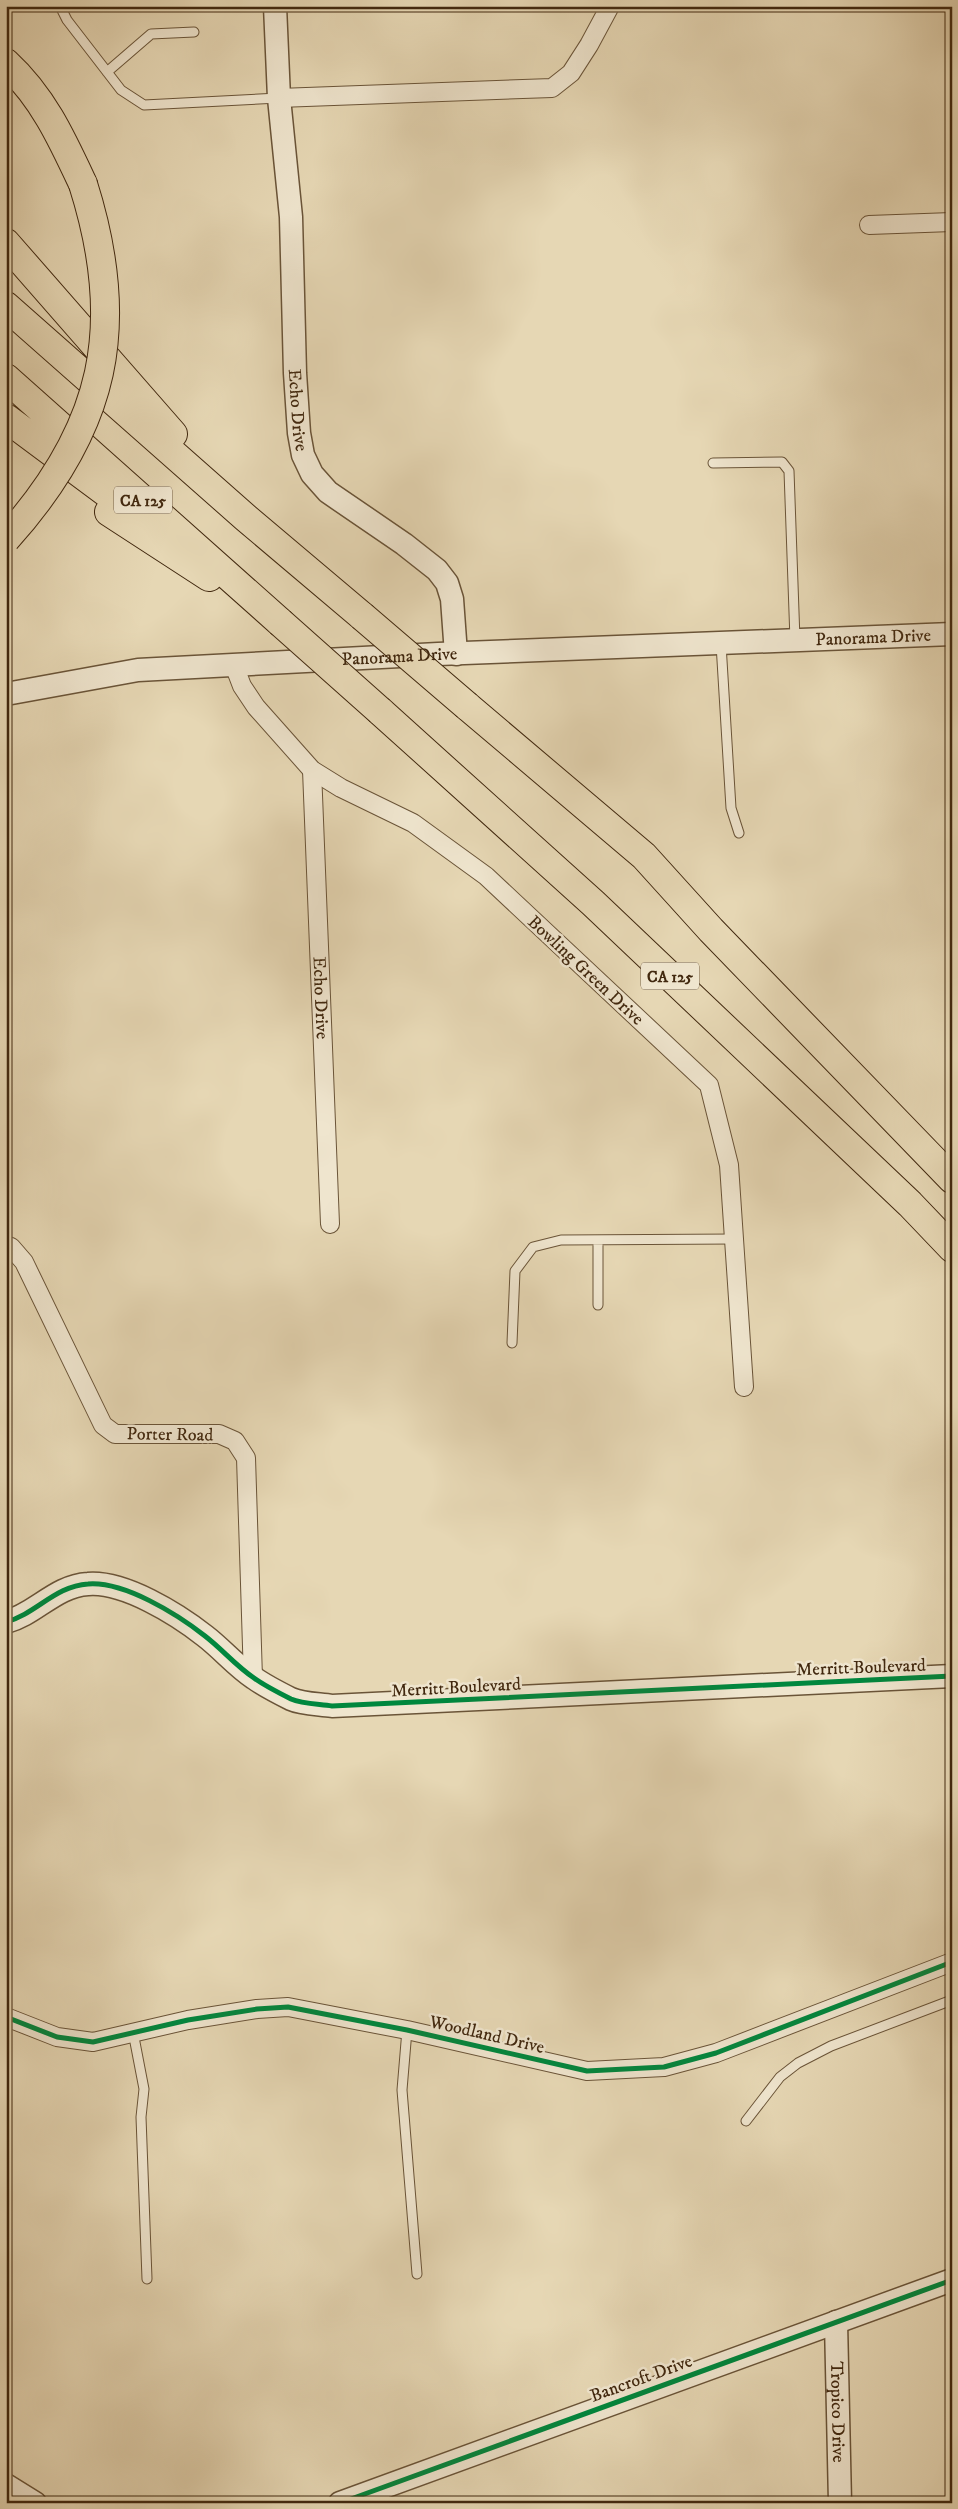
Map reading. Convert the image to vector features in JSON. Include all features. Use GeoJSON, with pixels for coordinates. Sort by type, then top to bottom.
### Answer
{"type":"FeatureCollection","features":[{"type":"Feature","properties":{"kind":"highway"},"geometry":{"type":"LineString","coordinates":[[6,63],[36,96],[55,123],[83,184],[96,224],[104,267],[104,344],[88,412],[73,448],[41,498],[6,539]]}},
{"type":"Feature","properties":{"kind":"highway"},"geometry":{"type":"LineString","coordinates":[[6,243],[246,518]]}},
{"type":"Feature","properties":{"kind":"highway","name":"CA 125"},"geometry":{"type":"LineString","coordinates":[[6,306],[246,518],[644,856],[711,930],[952,1179]]}},
{"type":"Feature","properties":{"kind":"highway","name":"CA 125"},"geometry":{"type":"LineString","coordinates":[[6,378],[593,903],[910,1204],[952,1248]]}},
{"type":"Feature","properties":{"kind":"highway"},"geometry":{"type":"LineString","coordinates":[[6,418],[280,622]]}},
{"type":"Feature","properties":{"kind":"highway"},"geometry":{"type":"LineString","coordinates":[[6,441],[125,522],[280,622]]}},
{"type":"Feature","properties":{"kind":"street","name":"Echo Drive"},"geometry":{"type":"LineString","coordinates":[[275,6],[279,98],[291,217],[295,373],[299,433],[303,455],[312,474],[328,492],[404,544],[437,570],[447,584],[452,600],[456,654]]}},
{"type":"Feature","properties":{"kind":"street"},"geometry":{"type":"LineString","coordinates":[[279,98],[552,88],[571,73],[610,6]]}},
{"type":"Feature","properties":{"kind":"street"},"geometry":{"type":"LineString","coordinates":[[868,225],[952,222]]}},
{"type":"Feature","properties":{"kind":"street","name":"Panorama Drive"},"geometry":{"type":"LineString","coordinates":[[6,694],[138,670],[456,654],[952,634]]}},
{"type":"Feature","properties":{"kind":"street","name":"Bowling Green Drive"},"geometry":{"type":"LineString","coordinates":[[234,665],[242,686],[256,707],[312,770],[341,788],[412,823],[486,876],[709,1085],[729,1165],[744,1387]]}},
{"type":"Feature","properties":{"kind":"street","name":"Echo Drive"},"geometry":{"type":"LineString","coordinates":[[312,770],[330,1224]]}},
{"type":"Feature","properties":{"kind":"street","name":"Porter Road"},"geometry":{"type":"LineString","coordinates":[[6,1245],[11,1247],[24,1262],[103,1425],[115,1434],[219,1434],[235,1441],[246,1458],[253,1678]]}},
{"type":"Feature","properties":{"kind":"street","name":"Merritt Boulevard"},"geometry":{"type":"LineString","coordinates":[[6,1622],[25,1614],[48,1598],[73,1586],[87,1584],[114,1586],[159,1607],[203,1634],[253,1678],[293,1700],[332,1706],[952,1676]]}},
{"type":"Feature","properties":{"kind":"street","name":"Woodland Drive"},"geometry":{"type":"LineString","coordinates":[[6,2018],[56,2037],[93,2042],[133,2032],[257,2009],[288,2007],[407,2030],[587,2071],[664,2067],[716,2053],[952,1962]]}},
{"type":"Feature","properties":{"kind":"street","name":"Bancroft Drive"},"geometry":{"type":"LineString","coordinates":[[340,2503],[952,2280]]}},
{"type":"Feature","properties":{"kind":"street","name":"Tropico Drive"},"geometry":{"type":"LineString","coordinates":[[836,2322],[840,2503]]}},
{"type":"Feature","properties":{"kind":"street"},"geometry":{"type":"LineString","coordinates":[[6,2485],[35,2503]]}},
{"type":"Feature","properties":{"kind":"lane"},"geometry":{"type":"LineString","coordinates":[[60,6],[67,20],[122,90],[144,105],[279,98]]}},
{"type":"Feature","properties":{"kind":"lane"},"geometry":{"type":"LineString","coordinates":[[108,72],[151,34],[194,32]]}},
{"type":"Feature","properties":{"kind":"lane","name":"Panorama Drive"},"geometry":{"type":"LineString","coordinates":[[713,463],[782,462],[790,471],[795,640]]}},
{"type":"Feature","properties":{"kind":"lane"},"geometry":{"type":"LineString","coordinates":[[721,643],[731,808],[739,833]]}},
{"type":"Feature","properties":{"kind":"lane"},"geometry":{"type":"LineString","coordinates":[[512,1343],[515,1270],[533,1246],[561,1240],[734,1240]]}},
{"type":"Feature","properties":{"kind":"lane"},"geometry":{"type":"LineString","coordinates":[[598,1240],[598,1305]]}},
{"type":"Feature","properties":{"kind":"lane"},"geometry":{"type":"LineString","coordinates":[[746,2121],[780,2077],[798,2063],[831,2046],[952,2000]]}},
{"type":"Feature","properties":{"kind":"lane"},"geometry":{"type":"LineString","coordinates":[[407,2030],[402,2090],[417,2274]]}},
{"type":"Feature","properties":{"kind":"lane"},"geometry":{"type":"LineString","coordinates":[[133,2032],[144,2088],[140,2117],[147,2279]]}},
{"type":"Feature","properties":{"kind":"cycle path"},"geometry":{"type":"LineString","coordinates":[[6,1622],[27,1613],[55,1595],[76,1586],[102,1584],[118,1588],[150,1601],[180,1618],[211,1641],[247,1673],[272,1689],[295,1701],[332,1706],[952,1676]]}},
{"type":"Feature","properties":{"kind":"cycle path"},"geometry":{"type":"LineString","coordinates":[[6,2017],[57,2037],[93,2042],[188,2020],[257,2009],[288,2007],[407,2030],[587,2071],[664,2067],[716,2053],[952,1962]]}},
{"type":"Feature","properties":{"kind":"cycle path"},"geometry":{"type":"LineString","coordinates":[[340,2503],[952,2280]]}}]}
